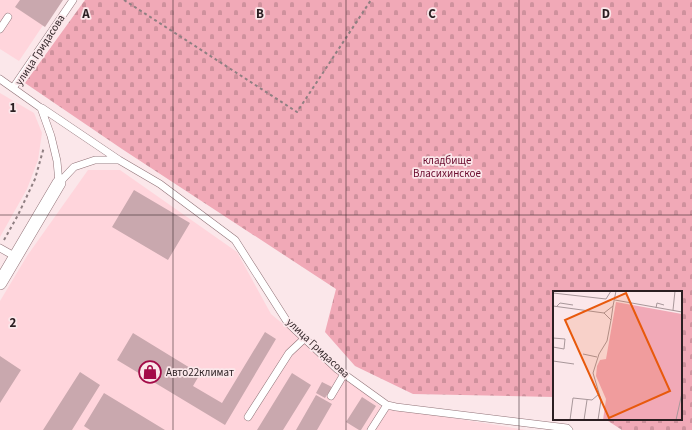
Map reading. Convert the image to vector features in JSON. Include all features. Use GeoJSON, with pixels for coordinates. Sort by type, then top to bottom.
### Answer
{"type":"FeatureCollection","features":[{"type":"Feature","properties":{"kind":"street"},"geometry":{"type":"LineString","coordinates":[[0,283],[59,183]]}},
{"type":"Feature","properties":{"kind":"lane","name":"улица Гридасова"},"geometry":{"type":"LineString","coordinates":[[73,0],[13,88],[119,160],[160,184],[235,240],[288,323],[337,369],[387,405],[524,426],[567,428],[569,430]]}},
{"type":"Feature","properties":{"kind":"lane"},"geometry":{"type":"LineString","coordinates":[[0,29],[8,17]]}},
{"type":"Feature","properties":{"kind":"lane"},"geometry":{"type":"LineString","coordinates":[[0,79],[13,88]]}},
{"type":"Feature","properties":{"kind":"lane"},"geometry":{"type":"LineString","coordinates":[[41,108],[51,136],[59,183]]}},
{"type":"Feature","properties":{"kind":"lane"},"geometry":{"type":"LineString","coordinates":[[59,183],[74,168],[95,160],[119,160]]}},
{"type":"Feature","properties":{"kind":"lane"},"geometry":{"type":"LineString","coordinates":[[0,248],[16,257]]}},
{"type":"Feature","properties":{"kind":"lane"},"geometry":{"type":"LineString","coordinates":[[248,417],[289,353],[305,338]]}},
{"type":"Feature","properties":{"kind":"lane"},"geometry":{"type":"LineString","coordinates":[[331,396],[344,374]]}},
{"type":"Feature","properties":{"kind":"lane"},"geometry":{"type":"LineString","coordinates":[[371,430],[387,405]]}},
{"type":"Feature","properties":{"kind":"path"},"geometry":{"type":"LineString","coordinates":[[124,0],[297,112],[371,0]]}},
{"type":"Feature","properties":{"kind":"path"},"geometry":{"type":"LineString","coordinates":[[0,248],[35,179],[44,144]]}},
{"type":"Feature","properties":{"kind":"shaded area"},"geometry":{"type":"Polygon","coordinates":[[[0,0],[60,0],[19,61],[0,49],[0,0]]]}},
{"type":"Feature","properties":{"kind":"shaded area"},"geometry":{"type":"Polygon","coordinates":[[[0,93],[34,113],[42,133],[38,160],[27,189],[0,237],[0,93]]]}},
{"type":"Feature","properties":{"kind":"shaded area"},"geometry":{"type":"Polygon","coordinates":[[[88,170],[120,170],[237,252],[271,314],[380,406],[526,430],[0,430],[0,301],[27,256],[88,170]]]}},
{"type":"Feature","properties":{"kind":"green space","name":"кладбище Власихинское"},"geometry":{"type":"Polygon","coordinates":[[[85,0],[692,0],[692,430],[622,430],[607,420],[682,420],[682,291],[553,291],[553,397],[413,394],[355,366],[325,332],[336,289],[122,149],[25,83],[85,0]]]}},
{"type":"Feature","properties":{"kind":"building"},"geometry":{"type":"Polygon","coordinates":[[[20,0],[63,0],[45,27],[15,7],[20,0]]]}},
{"type":"Feature","properties":{"kind":"building"},"geometry":{"type":"Polygon","coordinates":[[[134,190],[190,223],[168,260],[112,227],[134,190]]]}},
{"type":"Feature","properties":{"kind":"building"},"geometry":{"type":"Polygon","coordinates":[[[265,332],[276,339],[225,425],[117,360],[133,333],[200,374],[193,386],[222,403],[265,332]]]}},
{"type":"Feature","properties":{"kind":"building"},"geometry":{"type":"Polygon","coordinates":[[[0,356],[21,370],[0,403],[0,356]]]}},
{"type":"Feature","properties":{"kind":"building"},"geometry":{"type":"Polygon","coordinates":[[[80,372],[100,385],[72,430],[43,430],[80,372]]]}},
{"type":"Feature","properties":{"kind":"building"},"geometry":{"type":"Polygon","coordinates":[[[292,373],[311,385],[283,430],[257,430],[292,373]]]}},
{"type":"Feature","properties":{"kind":"building"},"geometry":{"type":"Polygon","coordinates":[[[322,382],[332,387],[325,398],[316,393],[322,382]]]}},
{"type":"Feature","properties":{"kind":"building"},"geometry":{"type":"Polygon","coordinates":[[[104,393],[165,430],[90,430],[84,426],[104,393]]]}},
{"type":"Feature","properties":{"kind":"building"},"geometry":{"type":"Polygon","coordinates":[[[316,395],[332,404],[317,430],[296,430],[316,395]]]}},
{"type":"Feature","properties":{"kind":"building"},"geometry":{"type":"Polygon","coordinates":[[[362,397],[376,406],[361,430],[359,430],[346,422],[362,397]]]}},
{"type":"Feature","properties":{"kind":"place","name":"Авто22климат"},"geometry":{"type":"Point","coordinates":[150,372]}}]}
